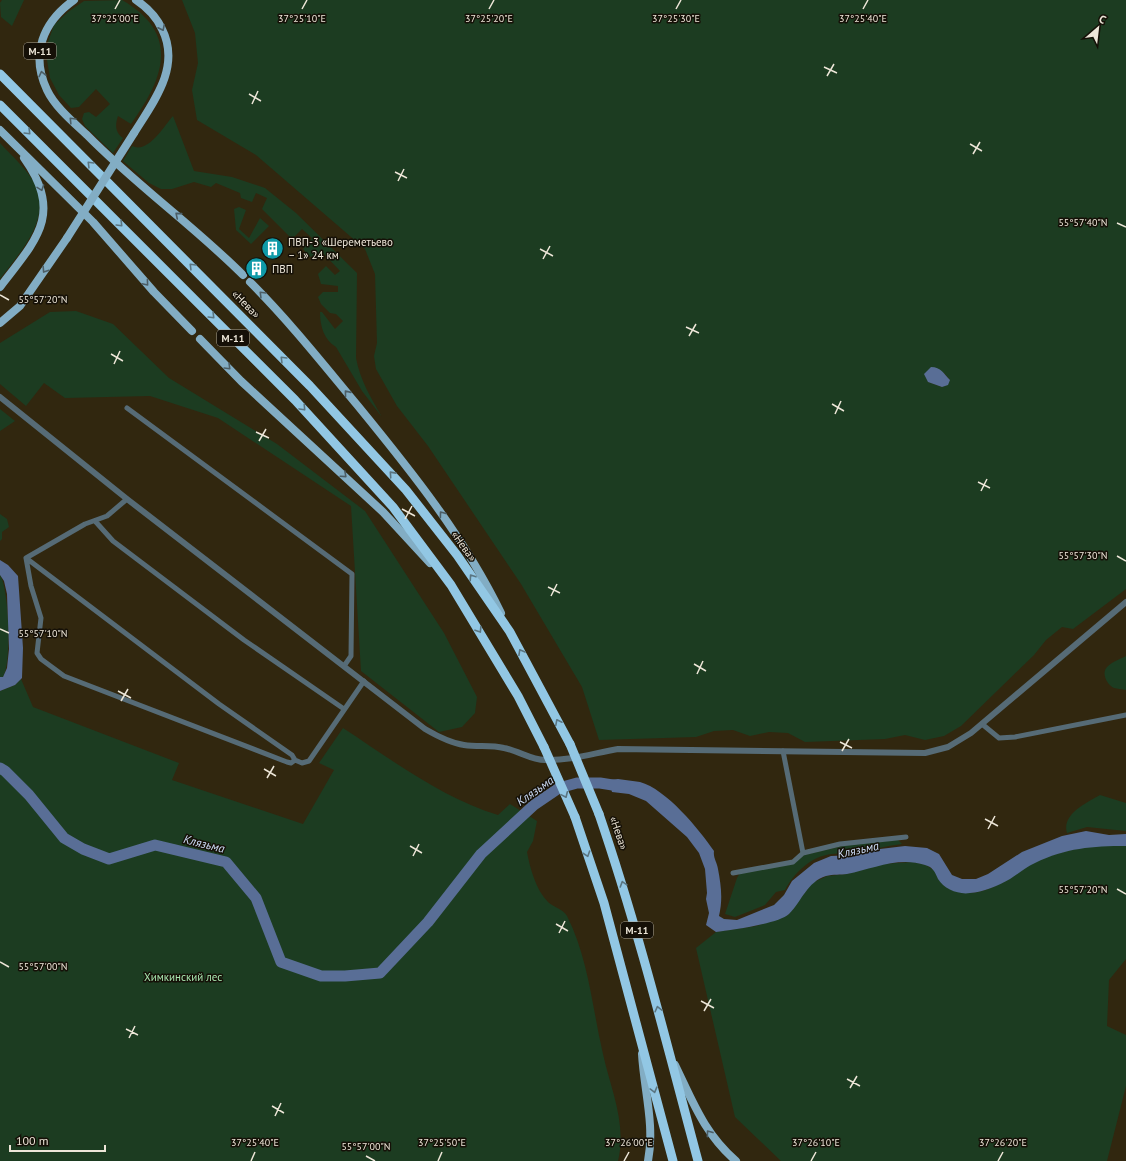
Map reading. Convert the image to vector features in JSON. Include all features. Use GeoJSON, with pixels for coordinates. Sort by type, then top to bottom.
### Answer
{"type":"FeatureCollection","features":[{"type":"Feature","properties":{"kind":"highway","name":"«Нева»"},"geometry":{"type":"LineString","coordinates":[[0,74],[128,201],[356,434],[406,490],[457,555],[510,632],[570,744],[600,814],[633,918],[698,1161]]}},
{"type":"Feature","properties":{"kind":"highway","name":"М-11"},"geometry":{"type":"LineString","coordinates":[[0,105],[300,406],[393,507],[451,585],[518,696],[544,748],[575,818],[604,903],[673,1161]]}},
{"type":"Feature","properties":{"kind":"main road","name":"М-11"},"geometry":{"type":"LineString","coordinates":[[74,0],[61,9],[52,20],[41,44],[41,74],[47,91],[64,112],[109,157],[208,240],[243,275]]}},
{"type":"Feature","properties":{"kind":"main road"},"geometry":{"type":"LineString","coordinates":[[0,322],[20,306],[36,286],[134,133],[164,82],[169,67],[168,41],[156,17],[145,6],[136,0]]}},
{"type":"Feature","properties":{"kind":"main road"},"geometry":{"type":"LineString","coordinates":[[0,130],[94,222],[154,292],[192,331]]}},
{"type":"Feature","properties":{"kind":"main road"},"geometry":{"type":"LineString","coordinates":[[0,287],[33,241],[44,215],[45,201],[38,179],[13,143]]}},
{"type":"Feature","properties":{"kind":"main road","name":"М-11"},"geometry":{"type":"LineString","coordinates":[[250,282],[284,316],[415,476],[461,540],[480,572],[510,632]]}},
{"type":"Feature","properties":{"kind":"main road","name":"М-11"},"geometry":{"type":"LineString","coordinates":[[200,339],[242,381],[383,512],[451,585]]}},
{"type":"Feature","properties":{"kind":"main road"},"geometry":{"type":"LineString","coordinates":[[641,1039],[644,1084],[651,1126],[651,1146],[648,1161]]}},
{"type":"Feature","properties":{"kind":"main road","name":"М-11"},"geometry":{"type":"LineString","coordinates":[[668,1047],[699,1117],[723,1150],[736,1161]]}},
{"type":"Feature","properties":{"kind":"street"},"geometry":{"type":"LineString","coordinates":[[0,397],[127,499],[424,729],[443,739],[463,745],[503,748],[532,758],[545,760],[579,757],[618,749],[924,753],[948,747],[971,733],[1126,602]]}},
{"type":"Feature","properties":{"kind":"street"},"geometry":{"type":"LineString","coordinates":[[127,408],[352,574],[351,656],[344,666]]}},
{"type":"Feature","properties":{"kind":"street"},"geometry":{"type":"LineString","coordinates":[[26,558],[85,524],[108,516],[127,499]]}},
{"type":"Feature","properties":{"kind":"street"},"geometry":{"type":"LineString","coordinates":[[95,521],[113,541],[244,640],[344,709]]}},
{"type":"Feature","properties":{"kind":"street"},"geometry":{"type":"LineString","coordinates":[[26,558],[219,704],[292,755],[295,760],[302,763],[309,761],[364,682]]}},
{"type":"Feature","properties":{"kind":"street"},"geometry":{"type":"LineString","coordinates":[[26,558],[31,586],[40,618],[37,654],[41,659],[64,676],[287,762],[291,763],[295,760]]}},
{"type":"Feature","properties":{"kind":"street"},"geometry":{"type":"LineString","coordinates":[[982,724],[999,738],[1015,737],[1126,715]]}},
{"type":"Feature","properties":{"kind":"street"},"geometry":{"type":"LineString","coordinates":[[783,750],[803,853]]}},
{"type":"Feature","properties":{"kind":"street"},"geometry":{"type":"LineString","coordinates":[[733,873],[793,862],[803,853],[840,844],[906,837]]}},
{"type":"Feature","properties":{"kind":"green space"},"geometry":{"type":"Polygon","coordinates":[[[2,0],[24,0],[12,26],[1,17],[0,3],[2,0]]]}},
{"type":"Feature","properties":{"kind":"green space"},"geometry":{"type":"Polygon","coordinates":[[[122,0],[141,13],[153,27],[159,42],[161,58],[158,74],[152,90],[143,107],[131,124],[118,116],[116,128],[118,133],[123,138],[113,153],[85,126],[82,119],[84,113],[89,112],[96,117],[110,104],[96,89],[79,107],[71,108],[59,95],[50,78],[47,60],[48,42],[54,25],[68,12],[84,1],[122,0]]]}},
{"type":"Feature","properties":{"kind":"green space"},"geometry":{"type":"Polygon","coordinates":[[[182,0],[1126,0],[1126,589],[1073,629],[1062,627],[1046,640],[1034,655],[961,726],[944,736],[925,740],[905,735],[885,739],[805,742],[788,733],[769,732],[750,736],[733,730],[714,731],[696,737],[599,740],[582,687],[521,584],[428,446],[397,406],[376,369],[374,356],[377,343],[375,274],[365,249],[256,155],[197,120],[192,90],[198,63],[195,33],[182,0]],[[944,373],[928,382],[942,387],[950,380],[944,373]]]}},
{"type":"Feature","properties":{"kind":"green space"},"geometry":{"type":"Polygon","coordinates":[[[173,116],[194,171],[232,177],[265,188],[296,213],[357,273],[356,358],[363,381],[382,417],[362,391],[336,347],[328,341],[324,332],[320,312],[322,312],[335,329],[343,321],[336,314],[330,313],[321,304],[318,297],[323,292],[338,292],[338,286],[321,284],[318,274],[326,266],[335,275],[340,271],[323,253],[310,257],[303,249],[312,238],[302,229],[292,239],[262,209],[267,198],[256,193],[252,202],[241,198],[240,193],[216,183],[211,187],[194,182],[172,189],[161,189],[149,183],[123,161],[132,146],[144,146],[150,143],[173,116]]]}},
{"type":"Feature","properties":{"kind":"green space"},"geometry":{"type":"Polygon","coordinates":[[[0,143],[29,174],[36,186],[40,199],[39,212],[31,236],[0,279],[0,143]]]}},
{"type":"Feature","properties":{"kind":"green space"},"geometry":{"type":"Polygon","coordinates":[[[239,207],[246,210],[239,229],[249,238],[260,218],[269,226],[251,244],[236,230],[234,209],[239,207]]]}},
{"type":"Feature","properties":{"kind":"green space"},"geometry":{"type":"Polygon","coordinates":[[[76,311],[113,324],[169,378],[277,444],[365,511],[444,633],[477,697],[475,713],[462,727],[439,732],[361,671],[351,506],[218,418],[150,396],[65,398],[44,383],[26,406],[0,384],[0,343],[50,312],[76,311]]]}},
{"type":"Feature","properties":{"kind":"green space"},"geometry":{"type":"Polygon","coordinates":[[[0,409],[15,421],[0,431],[0,409]]]}},
{"type":"Feature","properties":{"kind":"green space"},"geometry":{"type":"Polygon","coordinates":[[[0,514],[7,519],[9,527],[2,532],[2,539],[0,541],[0,514]]]}},
{"type":"Feature","properties":{"kind":"green space"},"geometry":{"type":"Polygon","coordinates":[[[0,575],[6,594],[8,626],[8,657],[3,677],[0,677],[0,575]]]}},
{"type":"Feature","properties":{"kind":"green space"},"geometry":{"type":"Polygon","coordinates":[[[1126,656],[1126,690],[1114,688],[1106,679],[1105,670],[1111,664],[1126,656]]]}},
{"type":"Feature","properties":{"kind":"green space","name":"Химкинский лес"},"geometry":{"type":"Polygon","coordinates":[[[21,679],[33,707],[179,763],[172,780],[303,824],[334,770],[319,763],[343,728],[418,777],[457,799],[498,815],[510,804],[537,821],[533,841],[527,852],[528,858],[540,891],[548,902],[567,916],[580,950],[589,984],[603,1054],[617,1107],[621,1134],[618,1161],[0,1161],[0,691],[15,685],[21,679]]]}},
{"type":"Feature","properties":{"kind":"green space"},"geometry":{"type":"Polygon","coordinates":[[[1100,795],[1126,803],[1126,831],[1087,827],[1067,833],[1066,826],[1072,814],[1083,805],[1100,795]]]}},
{"type":"Feature","properties":{"kind":"green space"},"geometry":{"type":"Polygon","coordinates":[[[898,840],[902,844],[854,853],[824,855],[804,866],[793,877],[785,890],[776,892],[765,905],[735,917],[725,914],[740,873],[791,864],[804,855],[852,844],[898,840]]]}},
{"type":"Feature","properties":{"kind":"green space"},"geometry":{"type":"Polygon","coordinates":[[[1089,846],[1126,846],[1126,959],[1109,980],[1107,1026],[1126,1035],[1126,1086],[1107,1161],[781,1161],[735,1117],[696,948],[716,932],[756,926],[788,915],[812,883],[827,876],[847,874],[881,864],[913,862],[926,865],[935,871],[939,880],[959,890],[967,893],[979,892],[996,886],[1033,863],[1047,857],[1089,846]]]}},
{"type":"Feature","properties":{"kind":"water"},"geometry":{"type":"Polygon","coordinates":[[[931,367],[937,368],[944,373],[950,380],[948,385],[942,387],[928,382],[924,374],[931,367]]]}},
{"type":"Feature","properties":{"kind":"water"},"geometry":{"type":"Polygon","coordinates":[[[0,560],[8,565],[18,576],[23,648],[22,678],[15,685],[0,691],[0,677],[3,677],[7,668],[9,649],[7,594],[4,581],[0,575],[0,560]]]}},
{"type":"Feature","properties":{"kind":"water"},"geometry":{"type":"Polygon","coordinates":[[[618,779],[640,782],[650,786],[660,793],[671,801],[691,821],[708,842],[714,851],[714,856],[718,867],[721,892],[719,916],[724,919],[737,920],[774,905],[784,895],[792,881],[814,863],[831,856],[854,855],[880,849],[905,846],[927,848],[939,854],[952,875],[962,879],[976,879],[988,874],[1022,852],[1062,836],[1086,831],[1109,835],[1126,834],[1126,846],[1090,847],[1058,854],[1032,865],[1010,879],[995,886],[970,893],[957,892],[944,886],[932,868],[915,863],[905,862],[886,864],[847,874],[829,875],[819,879],[809,887],[794,909],[783,918],[765,924],[716,932],[706,925],[709,913],[706,899],[705,869],[699,853],[687,837],[646,801],[629,794],[612,792],[609,780],[618,779]]]}},
{"type":"Feature","properties":{"kind":"waterway","name":"Клязьма"},"geometry":{"type":"LineString","coordinates":[[0,768],[5,771],[29,795],[64,838],[83,849],[109,859],[155,845],[226,862],[256,898],[281,962],[321,976],[345,976],[380,973],[428,922],[481,854],[534,805],[559,788],[577,783],[600,783],[625,787]]}},
{"type":"Feature","properties":{"kind":"place","name":"ПВП-3 «Шереметьево – 1» 24 км"},"geometry":{"type":"Point","coordinates":[272,248]}},
{"type":"Feature","properties":{"kind":"place","name":"ПВП"},"geometry":{"type":"Point","coordinates":[256,269]}}]}
